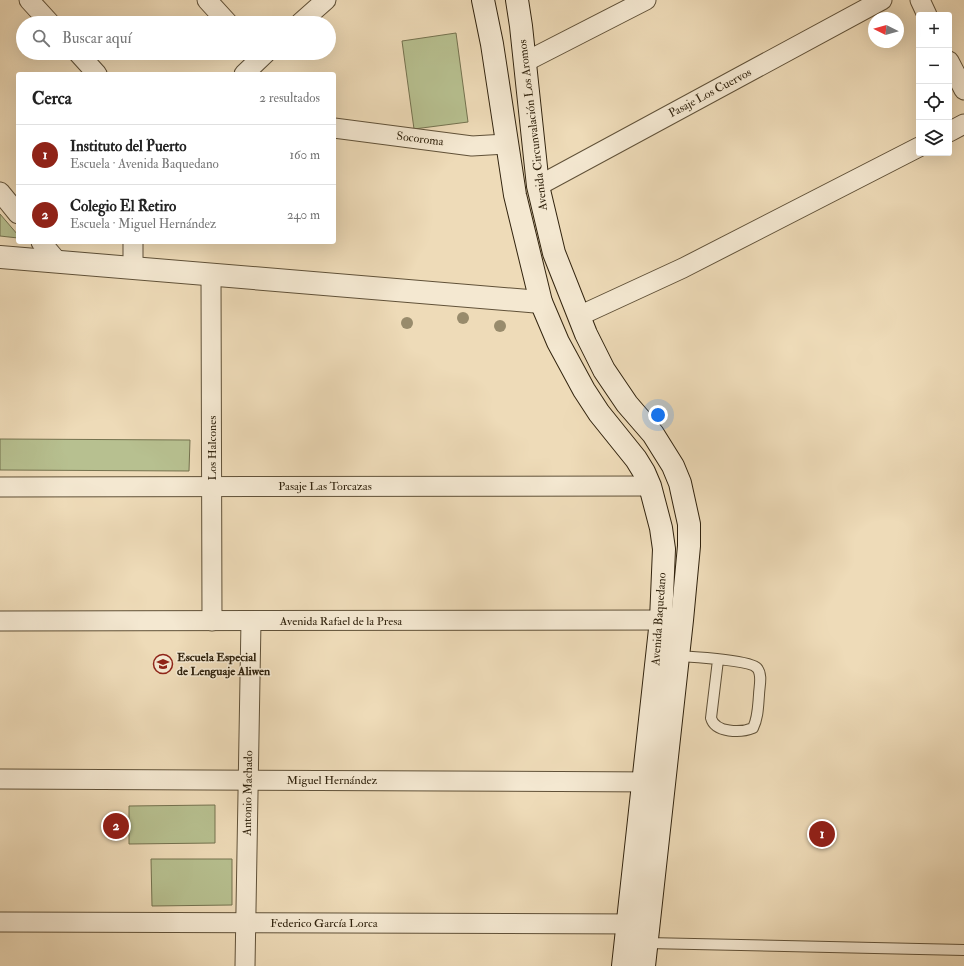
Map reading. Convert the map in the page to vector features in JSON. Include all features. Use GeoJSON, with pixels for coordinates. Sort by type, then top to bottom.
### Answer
{"type":"FeatureCollection","features":[{"type":"Feature","properties":{"kind":"main road","name":"Avenida Circunvalación Los Aromos"},"geometry":{"type":"LineString","coordinates":[[483,0],[506,144],[524,238],[541,302]]}},
{"type":"Feature","properties":{"kind":"main road","name":"Avenida Circunvalación Los Aromos"},"geometry":{"type":"LineString","coordinates":[[517,0],[529,94],[538,186],[554,253],[579,316]]}},
{"type":"Feature","properties":{"kind":"main road"},"geometry":{"type":"LineString","coordinates":[[499,98],[529,94]]}},
{"type":"Feature","properties":{"kind":"main road"},"geometry":{"type":"LineString","coordinates":[[0,257],[541,302]]}},
{"type":"Feature","properties":{"kind":"main road","name":"Avenida Baquedano"},"geometry":{"type":"LineString","coordinates":[[541,302],[558,342],[584,390],[599,413],[636,459],[650,486],[657,507],[664,549],[654,782],[641,930],[644,966]]}},
{"type":"Feature","properties":{"kind":"main road","name":"Avenida Baquedano"},"geometry":{"type":"LineString","coordinates":[[579,316],[604,370],[627,404],[653,434],[664,450],[680,483],[688,518],[689,546],[678,656],[654,782]]}},
{"type":"Feature","properties":{"kind":"main road","name":"Avenida Baquedano"},"geometry":{"type":"LineString","coordinates":[[623,966],[641,930]]}},
{"type":"Feature","properties":{"kind":"street"},"geometry":{"type":"LineString","coordinates":[[29,0],[44,16]]}},
{"type":"Feature","properties":{"kind":"street"},"geometry":{"type":"LineString","coordinates":[[207,0],[222,16]]}},
{"type":"Feature","properties":{"kind":"street"},"geometry":{"type":"LineString","coordinates":[[308,16],[326,0]]}},
{"type":"Feature","properties":{"kind":"street"},"geometry":{"type":"LineString","coordinates":[[525,62],[646,0]]}},
{"type":"Feature","properties":{"kind":"street","name":"Pasaje Los Cuervos"},"geometry":{"type":"LineString","coordinates":[[538,186],[882,0]]}},
{"type":"Feature","properties":{"kind":"street"},"geometry":{"type":"LineString","coordinates":[[920,0],[926,12]]}},
{"type":"Feature","properties":{"kind":"street"},"geometry":{"type":"LineString","coordinates":[[84,60],[95,72]]}},
{"type":"Feature","properties":{"kind":"street"},"geometry":{"type":"LineString","coordinates":[[246,72],[256,60]]}},
{"type":"Feature","properties":{"kind":"street"},"geometry":{"type":"LineString","coordinates":[[952,67],[964,90]]}},
{"type":"Feature","properties":{"kind":"street"},"geometry":{"type":"LineString","coordinates":[[952,130],[964,124]]}},
{"type":"Feature","properties":{"kind":"street","name":"Socoroma"},"geometry":{"type":"LineString","coordinates":[[336,128],[472,146],[506,144]]}},
{"type":"Feature","properties":{"kind":"street"},"geometry":{"type":"LineString","coordinates":[[579,316],[683,268],[916,149]]}},
{"type":"Feature","properties":{"kind":"street"},"geometry":{"type":"LineString","coordinates":[[0,192],[16,212]]}},
{"type":"Feature","properties":{"kind":"street"},"geometry":{"type":"LineString","coordinates":[[43,244],[58,262]]}},
{"type":"Feature","properties":{"kind":"street"},"geometry":{"type":"LineString","coordinates":[[133,244],[133,268]]}},
{"type":"Feature","properties":{"kind":"street","name":"Los Halcones"},"geometry":{"type":"LineString","coordinates":[[211,275],[212,621]]}},
{"type":"Feature","properties":{"kind":"street","name":"Pasaje Las Torcazas"},"geometry":{"type":"LineString","coordinates":[[0,487],[650,486]]}},
{"type":"Feature","properties":{"kind":"street","name":"Avenida Rafael de la Presa"},"geometry":{"type":"LineString","coordinates":[[0,621],[682,620]]}},
{"type":"Feature","properties":{"kind":"street","name":"Antonio Machado"},"geometry":{"type":"LineString","coordinates":[[245,966],[251,621]]}},
{"type":"Feature","properties":{"kind":"street","name":"Miguel Hernández"},"geometry":{"type":"LineString","coordinates":[[0,779],[654,782]]}},
{"type":"Feature","properties":{"kind":"street","name":"Federico García Lorca"},"geometry":{"type":"LineString","coordinates":[[0,922],[246,923],[641,930]]}},
{"type":"Feature","properties":{"kind":"lane"},"geometry":{"type":"LineString","coordinates":[[678,656],[718,660],[752,664],[758,669],[760,677],[756,720],[753,728],[746,731],[718,729],[712,724],[711,718],[718,660]]}},
{"type":"Feature","properties":{"kind":"lane"},"geometry":{"type":"LineString","coordinates":[[641,930],[964,950]]}},
{"type":"Feature","properties":{"kind":"green space"},"geometry":{"type":"Polygon","coordinates":[[[456,33],[468,122],[414,129],[402,41],[456,33]]]}},
{"type":"Feature","properties":{"kind":"green space"},"geometry":{"type":"Polygon","coordinates":[[[0,214],[16,233],[16,238],[0,236],[0,214]]]}},
{"type":"Feature","properties":{"kind":"green space"},"geometry":{"type":"Polygon","coordinates":[[[0,439],[190,440],[189,471],[0,470],[0,439]]]}},
{"type":"Feature","properties":{"kind":"green space"},"geometry":{"type":"Polygon","coordinates":[[[215,805],[215,843],[129,844],[129,806],[215,805]]]}},
{"type":"Feature","properties":{"kind":"green space"},"geometry":{"type":"Polygon","coordinates":[[[151,859],[232,859],[232,905],[152,906],[151,859]]]}},
{"type":"Feature","properties":{"kind":"place","name":"Escuela Especial de Lenguaje Aliwen"},"geometry":{"type":"Point","coordinates":[163,664]}},
{"type":"Feature","properties":{"kind":"place","name":"Colegio El Retiro"},"geometry":{"type":"Point","coordinates":[116,826]}},
{"type":"Feature","properties":{"kind":"place","name":"Instituto del Puerto"},"geometry":{"type":"Point","coordinates":[822,834]}}]}
